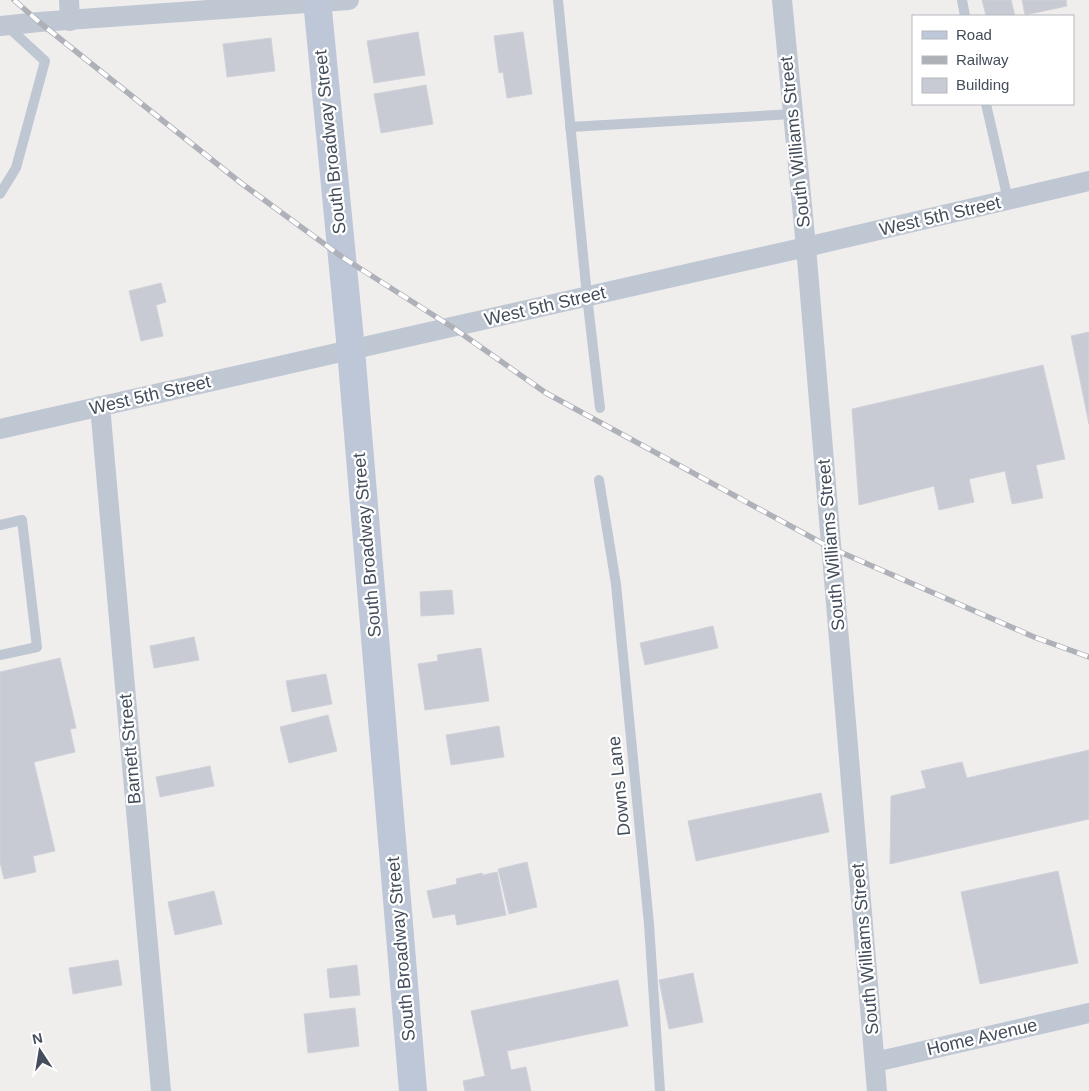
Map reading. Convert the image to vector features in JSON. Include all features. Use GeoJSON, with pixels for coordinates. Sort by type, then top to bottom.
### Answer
{"type":"FeatureCollection","features":[{"type":"Feature","properties":{"kind":"street"},"geometry":{"type":"LineString","coordinates":[[69,0],[70,20]]}},
{"type":"Feature","properties":{"kind":"street"},"geometry":{"type":"LineString","coordinates":[[3,26],[349,0]]}},
{"type":"Feature","properties":{"kind":"street","name":"South Williams Street"},"geometry":{"type":"LineString","coordinates":[[782,0],[806,247],[877,1091]]}},
{"type":"Feature","properties":{"kind":"street","name":"South Broadway Street"},"geometry":{"type":"LineString","coordinates":[[317,1],[350,350],[413,1091]]}},
{"type":"Feature","properties":{"kind":"street","name":"West 5th Street"},"geometry":{"type":"LineString","coordinates":[[0,429],[806,247],[1089,180]]}},
{"type":"Feature","properties":{"kind":"street","name":"Barnett Street"},"geometry":{"type":"LineString","coordinates":[[100,406],[161,1091]]}},
{"type":"Feature","properties":{"kind":"street","name":"Home Avenue"},"geometry":{"type":"LineString","coordinates":[[875,1062],[1089,1013]]}},
{"type":"Feature","properties":{"kind":"lane"},"geometry":{"type":"LineString","coordinates":[[558,0],[600,408]]}},
{"type":"Feature","properties":{"kind":"lane"},"geometry":{"type":"LineString","coordinates":[[962,0],[966,15]]}},
{"type":"Feature","properties":{"kind":"lane"},"geometry":{"type":"LineString","coordinates":[[0,194],[16,168],[44,61],[3,26]]}},
{"type":"Feature","properties":{"kind":"lane"},"geometry":{"type":"LineString","coordinates":[[986,105],[1008,200]]}},
{"type":"Feature","properties":{"kind":"lane"},"geometry":{"type":"LineString","coordinates":[[570,127],[793,114]]}},
{"type":"Feature","properties":{"kind":"lane","name":"Downs Lane"},"geometry":{"type":"LineString","coordinates":[[599,480],[616,584],[649,924],[660,1091]]}},
{"type":"Feature","properties":{"kind":"lane"},"geometry":{"type":"LineString","coordinates":[[0,524],[22,520],[37,648],[0,655]]}},
{"type":"Feature","properties":{"kind":"building"},"geometry":{"type":"Polygon","coordinates":[[[982,0],[1011,0],[1015,15],[986,15],[982,0]]]}},
{"type":"Feature","properties":{"kind":"building"},"geometry":{"type":"Polygon","coordinates":[[[1022,0],[1066,0],[1067,6],[1025,15],[1022,0]]]}},
{"type":"Feature","properties":{"kind":"building"},"geometry":{"type":"Polygon","coordinates":[[[418,32],[425,75],[374,83],[367,41],[418,32]]]}},
{"type":"Feature","properties":{"kind":"building"},"geometry":{"type":"Polygon","coordinates":[[[523,32],[532,94],[507,98],[503,72],[499,73],[494,36],[523,32]]]}},
{"type":"Feature","properties":{"kind":"building"},"geometry":{"type":"Polygon","coordinates":[[[271,38],[275,71],[227,77],[223,44],[271,38]]]}},
{"type":"Feature","properties":{"kind":"building"},"geometry":{"type":"Polygon","coordinates":[[[426,85],[433,124],[381,133],[374,94],[426,85]]]}},
{"type":"Feature","properties":{"kind":"building"},"geometry":{"type":"Polygon","coordinates":[[[161,283],[166,302],[156,305],[163,336],[141,341],[129,291],[161,283]]]}},
{"type":"Feature","properties":{"kind":"building"},"geometry":{"type":"Polygon","coordinates":[[[1089,332],[1089,424],[1071,336],[1089,332]]]}},
{"type":"Feature","properties":{"kind":"building"},"geometry":{"type":"Polygon","coordinates":[[[1043,365],[1065,459],[1036,465],[1043,498],[1012,504],[1005,471],[969,479],[974,502],[939,510],[934,486],[859,505],[852,409],[1043,365]]]}},
{"type":"Feature","properties":{"kind":"building"},"geometry":{"type":"Polygon","coordinates":[[[452,590],[454,614],[421,616],[420,592],[452,590]]]}},
{"type":"Feature","properties":{"kind":"building"},"geometry":{"type":"Polygon","coordinates":[[[713,626],[718,648],[645,665],[640,643],[713,626]]]}},
{"type":"Feature","properties":{"kind":"building"},"geometry":{"type":"Polygon","coordinates":[[[194,637],[199,660],[154,668],[150,646],[194,637]]]}},
{"type":"Feature","properties":{"kind":"building"},"geometry":{"type":"Polygon","coordinates":[[[481,648],[489,701],[425,710],[418,664],[438,661],[437,655],[481,648]]]}},
{"type":"Feature","properties":{"kind":"building"},"geometry":{"type":"Polygon","coordinates":[[[60,658],[76,728],[70,729],[75,752],[34,762],[55,851],[33,856],[36,872],[4,879],[0,862],[0,672],[60,658]]]}},
{"type":"Feature","properties":{"kind":"building"},"geometry":{"type":"Polygon","coordinates":[[[326,674],[332,704],[292,712],[286,681],[326,674]]]}},
{"type":"Feature","properties":{"kind":"building"},"geometry":{"type":"Polygon","coordinates":[[[328,715],[337,751],[289,763],[280,727],[328,715]]]}},
{"type":"Feature","properties":{"kind":"building"},"geometry":{"type":"Polygon","coordinates":[[[499,726],[504,757],[451,765],[446,735],[499,726]]]}},
{"type":"Feature","properties":{"kind":"building"},"geometry":{"type":"Polygon","coordinates":[[[1089,750],[1089,819],[890,864],[891,796],[926,788],[921,771],[962,762],[967,778],[1089,750]]]}},
{"type":"Feature","properties":{"kind":"building"},"geometry":{"type":"Polygon","coordinates":[[[210,766],[214,786],[160,797],[156,777],[210,766]]]}},
{"type":"Feature","properties":{"kind":"building"},"geometry":{"type":"Polygon","coordinates":[[[821,793],[829,832],[696,861],[688,821],[821,793]]]}},
{"type":"Feature","properties":{"kind":"building"},"geometry":{"type":"Polygon","coordinates":[[[527,862],[537,907],[509,914],[498,869],[527,862]]]}},
{"type":"Feature","properties":{"kind":"building"},"geometry":{"type":"Polygon","coordinates":[[[1058,871],[1078,963],[980,984],[961,892],[1058,871]]]}},
{"type":"Feature","properties":{"kind":"building"},"geometry":{"type":"Polygon","coordinates":[[[497,872],[506,915],[457,925],[455,914],[433,918],[427,891],[457,884],[456,879],[482,873],[483,875],[497,872]]]}},
{"type":"Feature","properties":{"kind":"building"},"geometry":{"type":"Polygon","coordinates":[[[214,891],[222,924],[175,935],[168,902],[214,891]]]}},
{"type":"Feature","properties":{"kind":"building"},"geometry":{"type":"Polygon","coordinates":[[[118,960],[122,985],[73,994],[69,968],[118,960]]]}},
{"type":"Feature","properties":{"kind":"building"},"geometry":{"type":"Polygon","coordinates":[[[357,965],[360,995],[330,998],[327,969],[357,965]]]}},
{"type":"Feature","properties":{"kind":"building"},"geometry":{"type":"Polygon","coordinates":[[[693,973],[703,1022],[669,1029],[659,980],[693,973]]]}},
{"type":"Feature","properties":{"kind":"building"},"geometry":{"type":"Polygon","coordinates":[[[618,980],[628,1026],[507,1051],[511,1070],[526,1067],[531,1091],[465,1091],[463,1081],[485,1076],[471,1011],[618,980]]]}},
{"type":"Feature","properties":{"kind":"building"},"geometry":{"type":"Polygon","coordinates":[[[355,1008],[359,1046],[308,1053],[304,1014],[355,1008]]]}},
{"type":"Feature","properties":{"kind":"railway"},"geometry":{"type":"LineString","coordinates":[[14,0],[241,183],[342,257],[452,327],[546,393],[831,548],[1034,637],[1089,657]]}}]}
